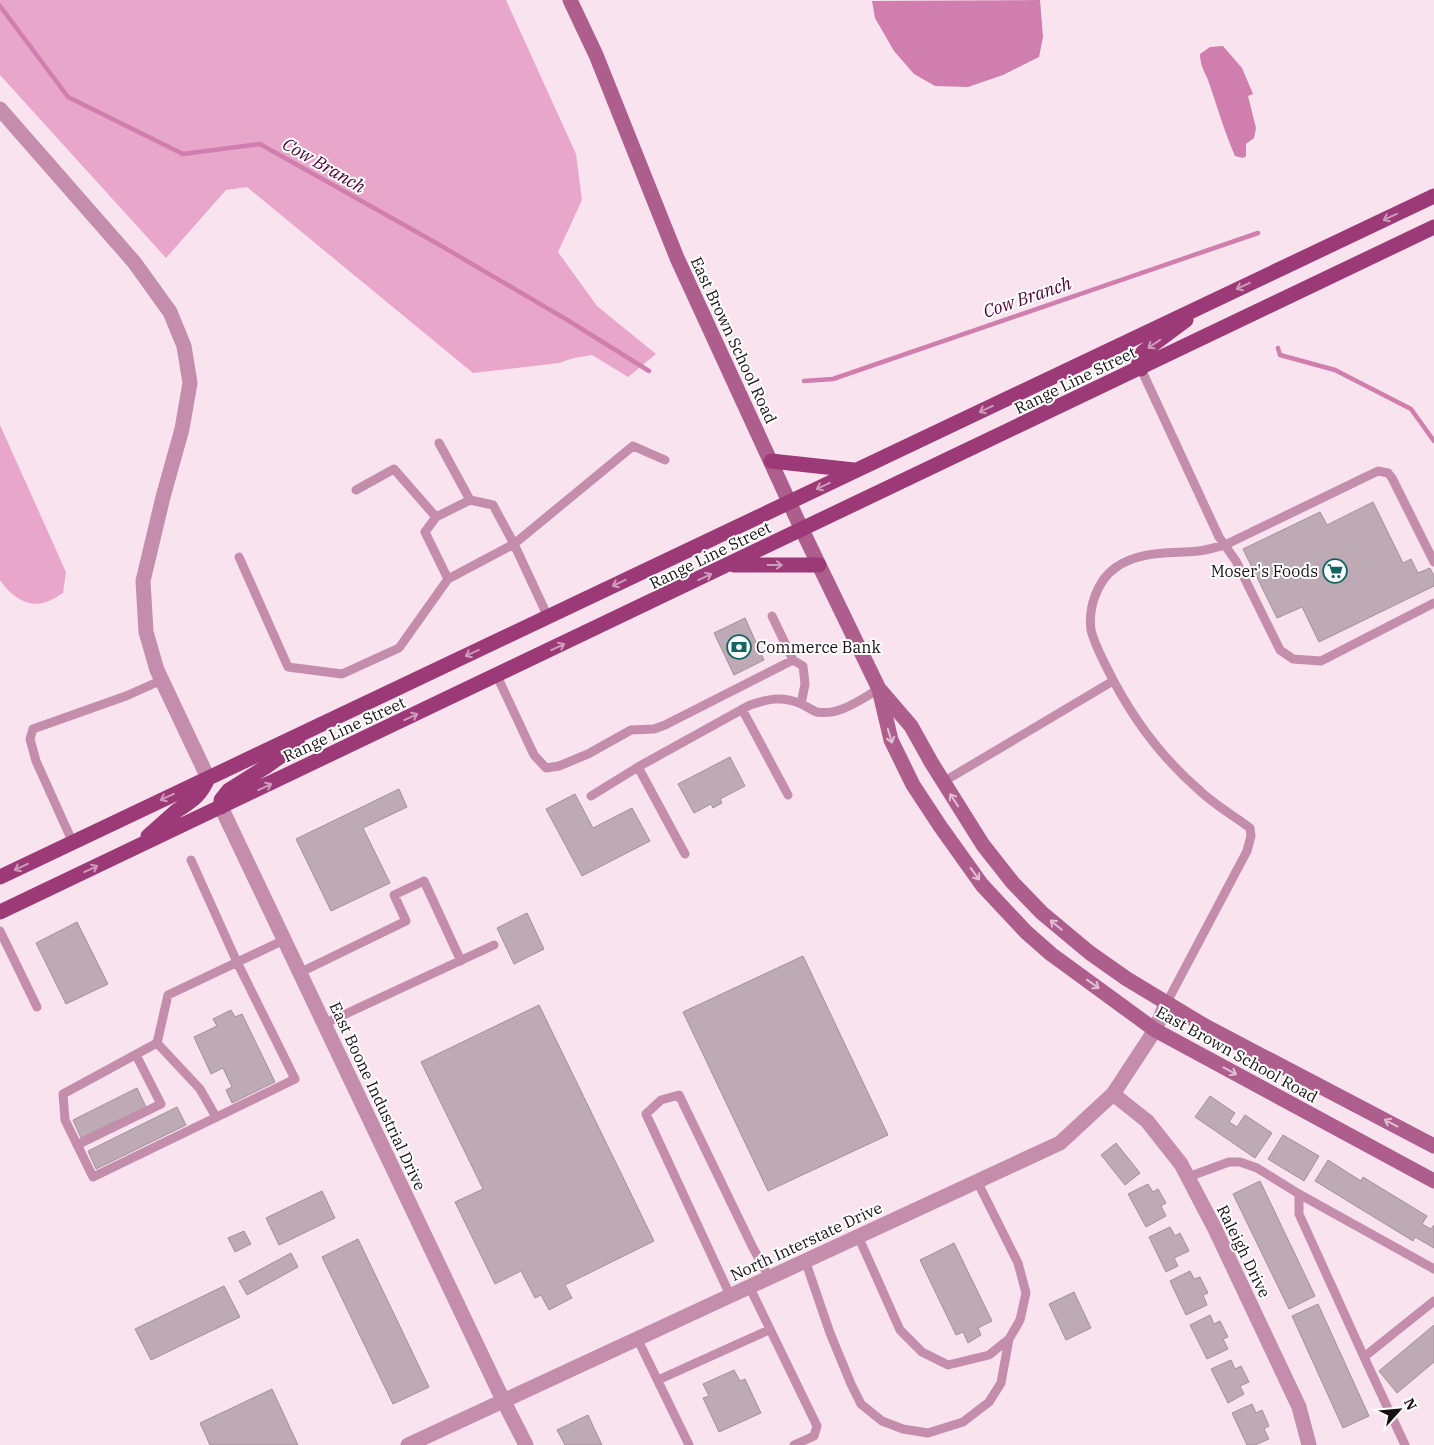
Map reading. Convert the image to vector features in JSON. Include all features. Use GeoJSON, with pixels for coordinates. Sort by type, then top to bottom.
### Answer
{"type":"FeatureCollection","features":[{"type":"Feature","properties":{"kind":"main road","name":"East Brown School Road"},"geometry":{"type":"LineString","coordinates":[[570,0],[596,54],[677,258],[802,530],[879,689],[891,740],[913,785],[982,885],[1026,932],[1051,954],[1155,1030],[1434,1181]]}},
{"type":"Feature","properties":{"kind":"main road","name":"Range Line Street"},"geometry":{"type":"LineString","coordinates":[[0,877],[1434,196]]}},
{"type":"Feature","properties":{"kind":"main road","name":"Range Line Street"},"geometry":{"type":"LineString","coordinates":[[0,912],[730,565],[1434,227]]}},
{"type":"Feature","properties":{"kind":"main road"},"geometry":{"type":"LineString","coordinates":[[1140,368],[1138,357],[1143,352],[1207,304]]}},
{"type":"Feature","properties":{"kind":"main road"},"geometry":{"type":"LineString","coordinates":[[771,461],[855,470]]}},
{"type":"Feature","properties":{"kind":"main road"},"geometry":{"type":"LineString","coordinates":[[730,565],[819,565]]}},
{"type":"Feature","properties":{"kind":"main road","name":"East Brown School Road"},"geometry":{"type":"LineString","coordinates":[[879,689],[911,726],[943,782],[983,845],[1013,883],[1042,913],[1090,953],[1166,1004],[1434,1146]]}},
{"type":"Feature","properties":{"kind":"main road"},"geometry":{"type":"LineString","coordinates":[[221,808],[221,800],[229,790],[264,768],[332,719]]}},
{"type":"Feature","properties":{"kind":"main road"},"geometry":{"type":"LineString","coordinates":[[134,849],[193,800],[203,790],[208,778]]}},
{"type":"Feature","properties":{"kind":"street"},"geometry":{"type":"LineString","coordinates":[[0,109],[134,262],[170,312],[184,346],[190,383],[182,429],[163,497],[143,581],[146,632],[162,680],[208,778]]}},
{"type":"Feature","properties":{"kind":"street","name":"East Boone Industrial Drive"},"geometry":{"type":"LineString","coordinates":[[221,808],[526,1445]]}},
{"type":"Feature","properties":{"kind":"street","name":"North Interstate Drive"},"geometry":{"type":"LineString","coordinates":[[408,1445],[1060,1143],[1113,1094],[1155,1030],[1166,1004]]}},
{"type":"Feature","properties":{"kind":"street","name":"Raleigh Drive"},"geometry":{"type":"LineString","coordinates":[[1113,1094],[1146,1121],[1181,1164],[1215,1229],[1299,1407],[1309,1445]]}},
{"type":"Feature","properties":{"kind":"lane"},"geometry":{"type":"LineString","coordinates":[[1140,368],[1219,537],[1247,582],[1280,650],[1293,659],[1320,661],[1434,603]]}},
{"type":"Feature","properties":{"kind":"lane"},"geometry":{"type":"LineString","coordinates":[[440,443],[470,500]]}},
{"type":"Feature","properties":{"kind":"lane"},"geometry":{"type":"LineString","coordinates":[[239,557],[288,667],[342,674],[399,648],[448,579],[514,544],[632,446],[665,460]]}},
{"type":"Feature","properties":{"kind":"lane"},"geometry":{"type":"LineString","coordinates":[[356,490],[394,469],[436,516]]}},
{"type":"Feature","properties":{"kind":"lane"},"geometry":{"type":"LineString","coordinates":[[1166,1004],[1247,851],[1251,836],[1250,828],[1198,790],[1162,752],[1139,723],[1113,681],[1096,647],[1091,629],[1091,614],[1098,588],[1114,569],[1129,560],[1149,554],[1200,551],[1225,545],[1378,471],[1388,473],[1392,478],[1434,562]]}},
{"type":"Feature","properties":{"kind":"lane"},"geometry":{"type":"LineString","coordinates":[[448,579],[425,532],[436,516],[470,500],[493,505],[514,544],[548,617]]}},
{"type":"Feature","properties":{"kind":"lane"},"geometry":{"type":"LineString","coordinates":[[772,616],[793,660],[803,666],[805,684],[801,704]]}},
{"type":"Feature","properties":{"kind":"lane"},"geometry":{"type":"LineString","coordinates":[[497,676],[534,755],[546,768],[559,766],[588,754],[631,730],[654,730],[793,660]]}},
{"type":"Feature","properties":{"kind":"lane"},"geometry":{"type":"LineString","coordinates":[[73,843],[36,761],[30,740],[33,729],[126,696],[162,680]]}},
{"type":"Feature","properties":{"kind":"lane"},"geometry":{"type":"LineString","coordinates":[[943,782],[1113,681]]}},
{"type":"Feature","properties":{"kind":"lane"},"geometry":{"type":"LineString","coordinates":[[591,796],[638,767],[742,709],[770,698],[785,698],[817,712],[830,712],[845,708],[879,689]]}},
{"type":"Feature","properties":{"kind":"lane"},"geometry":{"type":"LineString","coordinates":[[742,709],[788,795]]}},
{"type":"Feature","properties":{"kind":"lane"},"geometry":{"type":"LineString","coordinates":[[638,767],[685,854]]}},
{"type":"Feature","properties":{"kind":"lane"},"geometry":{"type":"LineString","coordinates":[[192,860],[237,962],[295,1079],[93,1177],[65,1120],[63,1094],[157,1043],[168,995],[237,962],[284,940]]}},
{"type":"Feature","properties":{"kind":"lane"},"geometry":{"type":"LineString","coordinates":[[299,973],[406,921],[394,895],[424,881],[461,961]]}},
{"type":"Feature","properties":{"kind":"lane"},"geometry":{"type":"LineString","coordinates":[[0,931],[37,1007]]}},
{"type":"Feature","properties":{"kind":"lane"},"geometry":{"type":"LineString","coordinates":[[324,1024],[494,945]]}},
{"type":"Feature","properties":{"kind":"lane"},"geometry":{"type":"LineString","coordinates":[[157,1043],[200,1089],[216,1117]]}},
{"type":"Feature","properties":{"kind":"lane"},"geometry":{"type":"LineString","coordinates":[[77,1146],[161,1104],[136,1055]]}},
{"type":"Feature","properties":{"kind":"lane"},"geometry":{"type":"LineString","coordinates":[[730,1295],[646,1114],[661,1100],[679,1095],[768,1278]]}},
{"type":"Feature","properties":{"kind":"lane"},"geometry":{"type":"LineString","coordinates":[[1188,1177],[1228,1162],[1240,1162],[1257,1168],[1299,1194],[1434,1269]]}},
{"type":"Feature","properties":{"kind":"lane"},"geometry":{"type":"LineString","coordinates":[[805,1260],[830,1333],[861,1404],[882,1421],[904,1429],[928,1433],[963,1422],[989,1402],[1001,1383],[1009,1339],[1020,1320],[1026,1293],[1018,1263],[977,1181]]}},
{"type":"Feature","properties":{"kind":"lane"},"geometry":{"type":"LineString","coordinates":[[1299,1194],[1299,1214],[1405,1445]]}},
{"type":"Feature","properties":{"kind":"lane"},"geometry":{"type":"LineString","coordinates":[[858,1236],[900,1330],[922,1352],[948,1365],[988,1355],[1009,1339]]}},
{"type":"Feature","properties":{"kind":"lane"},"geometry":{"type":"LineString","coordinates":[[749,1286],[817,1426],[814,1436],[794,1445]]}},
{"type":"Feature","properties":{"kind":"lane"},"geometry":{"type":"LineString","coordinates":[[1364,1357],[1434,1301]]}},
{"type":"Feature","properties":{"kind":"lane"},"geometry":{"type":"LineString","coordinates":[[658,1380],[769,1330]]}},
{"type":"Feature","properties":{"kind":"lane"},"geometry":{"type":"LineString","coordinates":[[637,1338],[688,1445]]}},
{"type":"Feature","properties":{"kind":"shaded area"},"geometry":{"type":"Polygon","coordinates":[[[0,0],[506,0],[576,154],[582,200],[558,252],[597,306],[656,354],[628,377],[592,355],[559,363],[473,373],[247,187],[226,190],[166,258],[0,75],[0,0]]]}},
{"type":"Feature","properties":{"kind":"shaded area"},"geometry":{"type":"Polygon","coordinates":[[[1040,0],[1043,37],[1039,57],[1003,75],[968,87],[935,86],[914,74],[894,51],[875,18],[872,1],[1040,0]]]}},
{"type":"Feature","properties":{"kind":"shaded area"},"geometry":{"type":"Polygon","coordinates":[[[1223,46],[1242,68],[1253,94],[1248,96],[1256,128],[1254,138],[1246,144],[1246,156],[1243,158],[1235,156],[1202,67],[1200,54],[1210,47],[1223,46]]]}},
{"type":"Feature","properties":{"kind":"shaded area"},"geometry":{"type":"Polygon","coordinates":[[[0,425],[66,572],[63,593],[39,604],[19,599],[0,580],[0,425]]]}},
{"type":"Feature","properties":{"kind":"building","name":"Moser's Foods"},"geometry":{"type":"Polygon","coordinates":[[[1373,502],[1403,563],[1411,559],[1418,573],[1430,568],[1434,576],[1434,586],[1319,642],[1302,607],[1277,618],[1243,549],[1320,512],[1327,525],[1373,502]]]}},
{"type":"Feature","properties":{"kind":"building","name":"Commerce Bank"},"geometry":{"type":"Polygon","coordinates":[[[745,618],[764,660],[734,675],[714,633],[745,618]]]}},
{"type":"Feature","properties":{"kind":"building"},"geometry":{"type":"Polygon","coordinates":[[[730,757],[745,786],[720,799],[722,803],[713,808],[711,804],[694,813],[678,784],[730,757]]]}},
{"type":"Feature","properties":{"kind":"building"},"geometry":{"type":"Polygon","coordinates":[[[399,789],[407,807],[363,828],[390,883],[331,911],[296,839],[399,789]]]}},
{"type":"Feature","properties":{"kind":"building"},"geometry":{"type":"Polygon","coordinates":[[[575,794],[593,828],[632,808],[650,841],[582,876],[546,809],[575,794]]]}},
{"type":"Feature","properties":{"kind":"building"},"geometry":{"type":"Polygon","coordinates":[[[527,913],[544,949],[514,964],[497,928],[527,913]]]}},
{"type":"Feature","properties":{"kind":"building"},"geometry":{"type":"Polygon","coordinates":[[[77,922],[108,984],[66,1004],[36,943],[77,922]]]}},
{"type":"Feature","properties":{"kind":"building"},"geometry":{"type":"Polygon","coordinates":[[[803,956],[888,1135],[768,1191],[683,1012],[803,956]]]}},
{"type":"Feature","properties":{"kind":"building"},"geometry":{"type":"Polygon","coordinates":[[[539,1005],[654,1241],[565,1285],[572,1298],[549,1310],[541,1295],[535,1298],[521,1271],[495,1284],[455,1202],[483,1189],[421,1062],[539,1005]]]}},
{"type":"Feature","properties":{"kind":"building"},"geometry":{"type":"Polygon","coordinates":[[[231,1010],[235,1017],[242,1014],[275,1082],[232,1103],[226,1090],[232,1087],[223,1068],[211,1074],[194,1037],[217,1026],[213,1019],[231,1010]]]}},
{"type":"Feature","properties":{"kind":"building"},"geometry":{"type":"Polygon","coordinates":[[[137,1088],[146,1107],[81,1138],[73,1120],[137,1088]]]}},
{"type":"Feature","properties":{"kind":"building"},"geometry":{"type":"Polygon","coordinates":[[[1210,1096],[1235,1113],[1229,1122],[1237,1127],[1245,1115],[1272,1133],[1255,1158],[1195,1117],[1210,1096]]]}},
{"type":"Feature","properties":{"kind":"building"},"geometry":{"type":"Polygon","coordinates":[[[177,1107],[186,1125],[96,1169],[88,1151],[177,1107]]]}},
{"type":"Feature","properties":{"kind":"building"},"geometry":{"type":"Polygon","coordinates":[[[1283,1135],[1319,1156],[1304,1181],[1268,1159],[1283,1135]]]}},
{"type":"Feature","properties":{"kind":"building"},"geometry":{"type":"Polygon","coordinates":[[[1116,1143],[1140,1173],[1125,1185],[1101,1155],[1116,1143]]]}},
{"type":"Feature","properties":{"kind":"building"},"geometry":{"type":"Polygon","coordinates":[[[1328,1160],[1361,1181],[1363,1177],[1427,1216],[1422,1224],[1431,1229],[1434,1225],[1434,1248],[1415,1237],[1413,1241],[1315,1181],[1328,1160]]]}},
{"type":"Feature","properties":{"kind":"building"},"geometry":{"type":"Polygon","coordinates":[[[1260,1181],[1315,1296],[1289,1309],[1233,1194],[1260,1181]]]}},
{"type":"Feature","properties":{"kind":"building"},"geometry":{"type":"Polygon","coordinates":[[[1148,1184],[1153,1192],[1158,1189],[1166,1203],[1161,1206],[1166,1216],[1146,1227],[1128,1194],[1148,1184]]]}},
{"type":"Feature","properties":{"kind":"building"},"geometry":{"type":"Polygon","coordinates":[[[322,1191],[335,1218],[279,1245],[266,1218],[322,1191]]]}},
{"type":"Feature","properties":{"kind":"building"},"geometry":{"type":"Polygon","coordinates":[[[1170,1227],[1175,1236],[1180,1233],[1189,1251],[1174,1258],[1178,1266],[1166,1272],[1149,1237],[1170,1227]]]}},
{"type":"Feature","properties":{"kind":"building"},"geometry":{"type":"Polygon","coordinates":[[[244,1231],[251,1244],[235,1252],[228,1238],[244,1231]]]}},
{"type":"Feature","properties":{"kind":"building"},"geometry":{"type":"Polygon","coordinates":[[[358,1239],[429,1387],[393,1404],[322,1257],[358,1239]]]}},
{"type":"Feature","properties":{"kind":"building"},"geometry":{"type":"Polygon","coordinates":[[[954,1243],[992,1321],[978,1328],[981,1335],[968,1343],[963,1332],[956,1335],[920,1260],[954,1243]]]}},
{"type":"Feature","properties":{"kind":"building"},"geometry":{"type":"Polygon","coordinates":[[[291,1253],[298,1267],[247,1295],[239,1281],[291,1253]]]}},
{"type":"Feature","properties":{"kind":"building"},"geometry":{"type":"Polygon","coordinates":[[[1190,1271],[1194,1279],[1200,1277],[1208,1293],[1203,1295],[1207,1305],[1186,1315],[1170,1281],[1190,1271]]]}},
{"type":"Feature","properties":{"kind":"building"},"geometry":{"type":"Polygon","coordinates":[[[224,1286],[240,1317],[151,1360],[135,1329],[224,1286]]]}},
{"type":"Feature","properties":{"kind":"building"},"geometry":{"type":"Polygon","coordinates":[[[1074,1292],[1091,1328],[1066,1340],[1049,1304],[1074,1292]]]}},
{"type":"Feature","properties":{"kind":"building"},"geometry":{"type":"Polygon","coordinates":[[[1318,1304],[1369,1416],[1343,1428],[1292,1316],[1318,1304]]]}},
{"type":"Feature","properties":{"kind":"building"},"geometry":{"type":"Polygon","coordinates":[[[1210,1315],[1214,1324],[1220,1321],[1228,1337],[1223,1339],[1228,1349],[1207,1359],[1190,1325],[1210,1315]]]}},
{"type":"Feature","properties":{"kind":"building"},"geometry":{"type":"Polygon","coordinates":[[[1434,1325],[1434,1362],[1397,1393],[1379,1371],[1434,1325]]]}},
{"type":"Feature","properties":{"kind":"building"},"geometry":{"type":"Polygon","coordinates":[[[1231,1360],[1235,1369],[1241,1366],[1249,1382],[1240,1386],[1244,1394],[1228,1403],[1211,1369],[1231,1360]]]}},
{"type":"Feature","properties":{"kind":"building"},"geometry":{"type":"Polygon","coordinates":[[[734,1370],[740,1381],[745,1379],[761,1413],[719,1432],[703,1398],[709,1396],[703,1384],[734,1370]]]}},
{"type":"Feature","properties":{"kind":"building"},"geometry":{"type":"Polygon","coordinates":[[[272,1389],[298,1445],[210,1445],[200,1423],[272,1389]]]}},
{"type":"Feature","properties":{"kind":"building"},"geometry":{"type":"Polygon","coordinates":[[[1252,1404],[1256,1413],[1262,1410],[1269,1426],[1264,1429],[1269,1439],[1255,1445],[1247,1445],[1232,1413],[1252,1404]]]}},
{"type":"Feature","properties":{"kind":"building"},"geometry":{"type":"Polygon","coordinates":[[[588,1415],[602,1445],[565,1445],[557,1430],[588,1415]]]}},
{"type":"Feature","properties":{"kind":"waterway","name":"Cow Branch"},"geometry":{"type":"LineString","coordinates":[[0,6],[68,97],[183,154],[260,144],[438,244],[569,321],[649,371]]}},
{"type":"Feature","properties":{"kind":"waterway","name":"Cow Branch"},"geometry":{"type":"LineString","coordinates":[[804,381],[833,379],[1258,233]]}},
{"type":"Feature","properties":{"kind":"waterway","name":"Cow Branch"},"geometry":{"type":"LineString","coordinates":[[1278,348],[1280,355],[1335,370],[1411,409],[1434,441]]}},
{"type":"Feature","properties":{"kind":"place","name":"Moser's Foods"},"geometry":{"type":"Point","coordinates":[1335,571]}},
{"type":"Feature","properties":{"kind":"place","name":"Commerce Bank"},"geometry":{"type":"Point","coordinates":[739,647]}}]}
